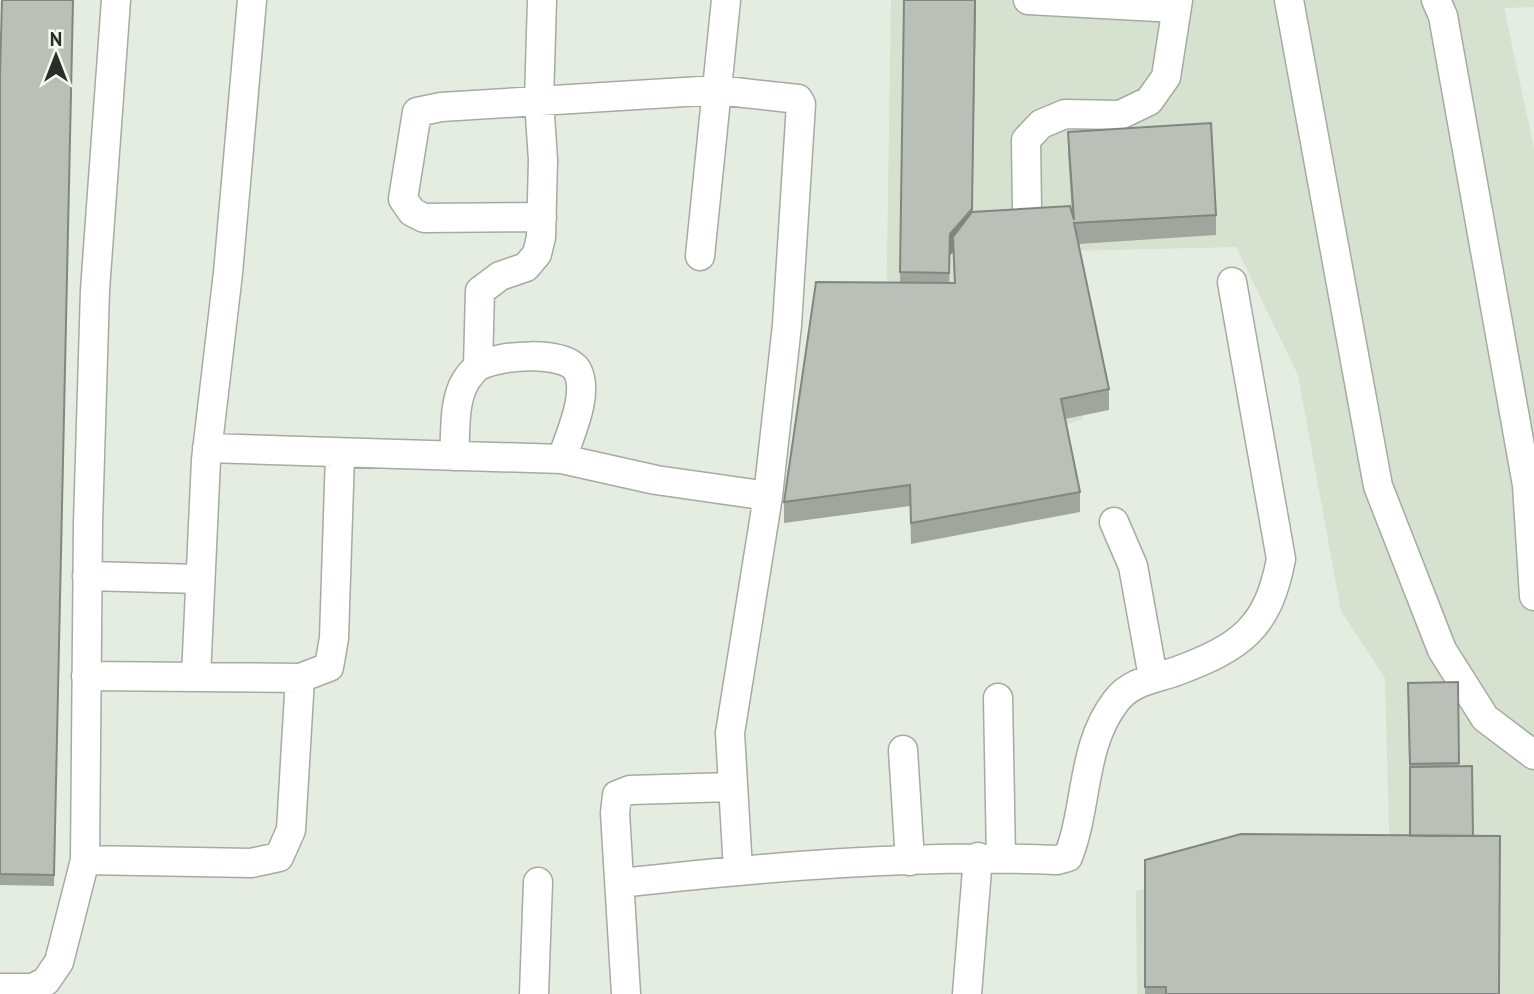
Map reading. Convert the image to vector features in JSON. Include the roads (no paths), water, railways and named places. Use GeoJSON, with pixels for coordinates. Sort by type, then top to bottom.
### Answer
{"type":"FeatureCollection","features":[{"type":"Feature","properties":{"kind":"street"},"geometry":{"type":"LineString","coordinates":[[0,988],[33,988],[46,981],[52,972],[58,962],[85,860],[87,576],[95,290],[116,0]]}},
{"type":"Feature","properties":{"kind":"street"},"geometry":{"type":"LineString","coordinates":[[196,677],[207,448],[228,272],[252,0]]}},
{"type":"Feature","properties":{"kind":"street"},"geometry":{"type":"LineString","coordinates":[[478,366],[480,291],[500,276],[526,267],[537,254],[542,217],[539,101],[542,0]]}},
{"type":"Feature","properties":{"kind":"street"},"geometry":{"type":"LineString","coordinates":[[700,257],[726,0]]}},
{"type":"Feature","properties":{"kind":"street"},"geometry":{"type":"LineString","coordinates":[[1027,210],[1026,140],[1041,124],[1065,114],[1120,114],[1149,101],[1166,77],[1177,4],[1028,0]]}},
{"type":"Feature","properties":{"kind":"street"},"geometry":{"type":"LineString","coordinates":[[1289,0],[1378,486],[1442,650],[1485,718],[1534,755]]}},
{"type":"Feature","properties":{"kind":"street"},"geometry":{"type":"LineString","coordinates":[[1436,0],[1443,16],[1527,485],[1534,596]]}},
{"type":"Feature","properties":{"kind":"street"},"geometry":{"type":"LineString","coordinates":[[542,217],[424,218],[412,212],[403,199],[417,112],[441,107],[717,90],[798,99],[802,110],[787,325],[768,496],[730,733],[738,870]]}},
{"type":"Feature","properties":{"kind":"street"},"geometry":{"type":"LineString","coordinates":[[621,883],[738,870],[910,861],[1068,857],[1093,745],[1116,700],[1145,679],[1177,671],[1234,646],[1257,624],[1274,594],[1281,559],[1232,282]]}},
{"type":"Feature","properties":{"kind":"street"},"geometry":{"type":"LineString","coordinates":[[454,456],[458,402],[465,382],[478,366],[497,360],[548,356],[569,362],[577,370],[581,384],[562,459]]}},
{"type":"Feature","properties":{"kind":"street"},"geometry":{"type":"LineString","coordinates":[[207,448],[340,455],[562,459],[656,480],[768,496]]}},
{"type":"Feature","properties":{"kind":"street"},"geometry":{"type":"LineString","coordinates":[[86,676],[300,678],[328,667],[334,638],[340,455]]}},
{"type":"Feature","properties":{"kind":"street"},"geometry":{"type":"LineString","coordinates":[[1114,522],[1133,566],[1153,677]]}},
{"type":"Feature","properties":{"kind":"street"},"geometry":{"type":"LineString","coordinates":[[87,576],[200,579]]}},
{"type":"Feature","properties":{"kind":"street"},"geometry":{"type":"LineString","coordinates":[[85,860],[251,863],[279,857],[291,830],[300,678]]}},
{"type":"Feature","properties":{"kind":"street"},"geometry":{"type":"LineString","coordinates":[[967,994],[990,858],[999,698]]}},
{"type":"Feature","properties":{"kind":"street"},"geometry":{"type":"LineString","coordinates":[[904,750],[910,861]]}},
{"type":"Feature","properties":{"kind":"street"},"geometry":{"type":"LineString","coordinates":[[626,994],[615,813],[617,795],[630,790],[732,787]]}},
{"type":"Feature","properties":{"kind":"street"},"geometry":{"type":"LineString","coordinates":[[534,994],[538,882]]}}]}
